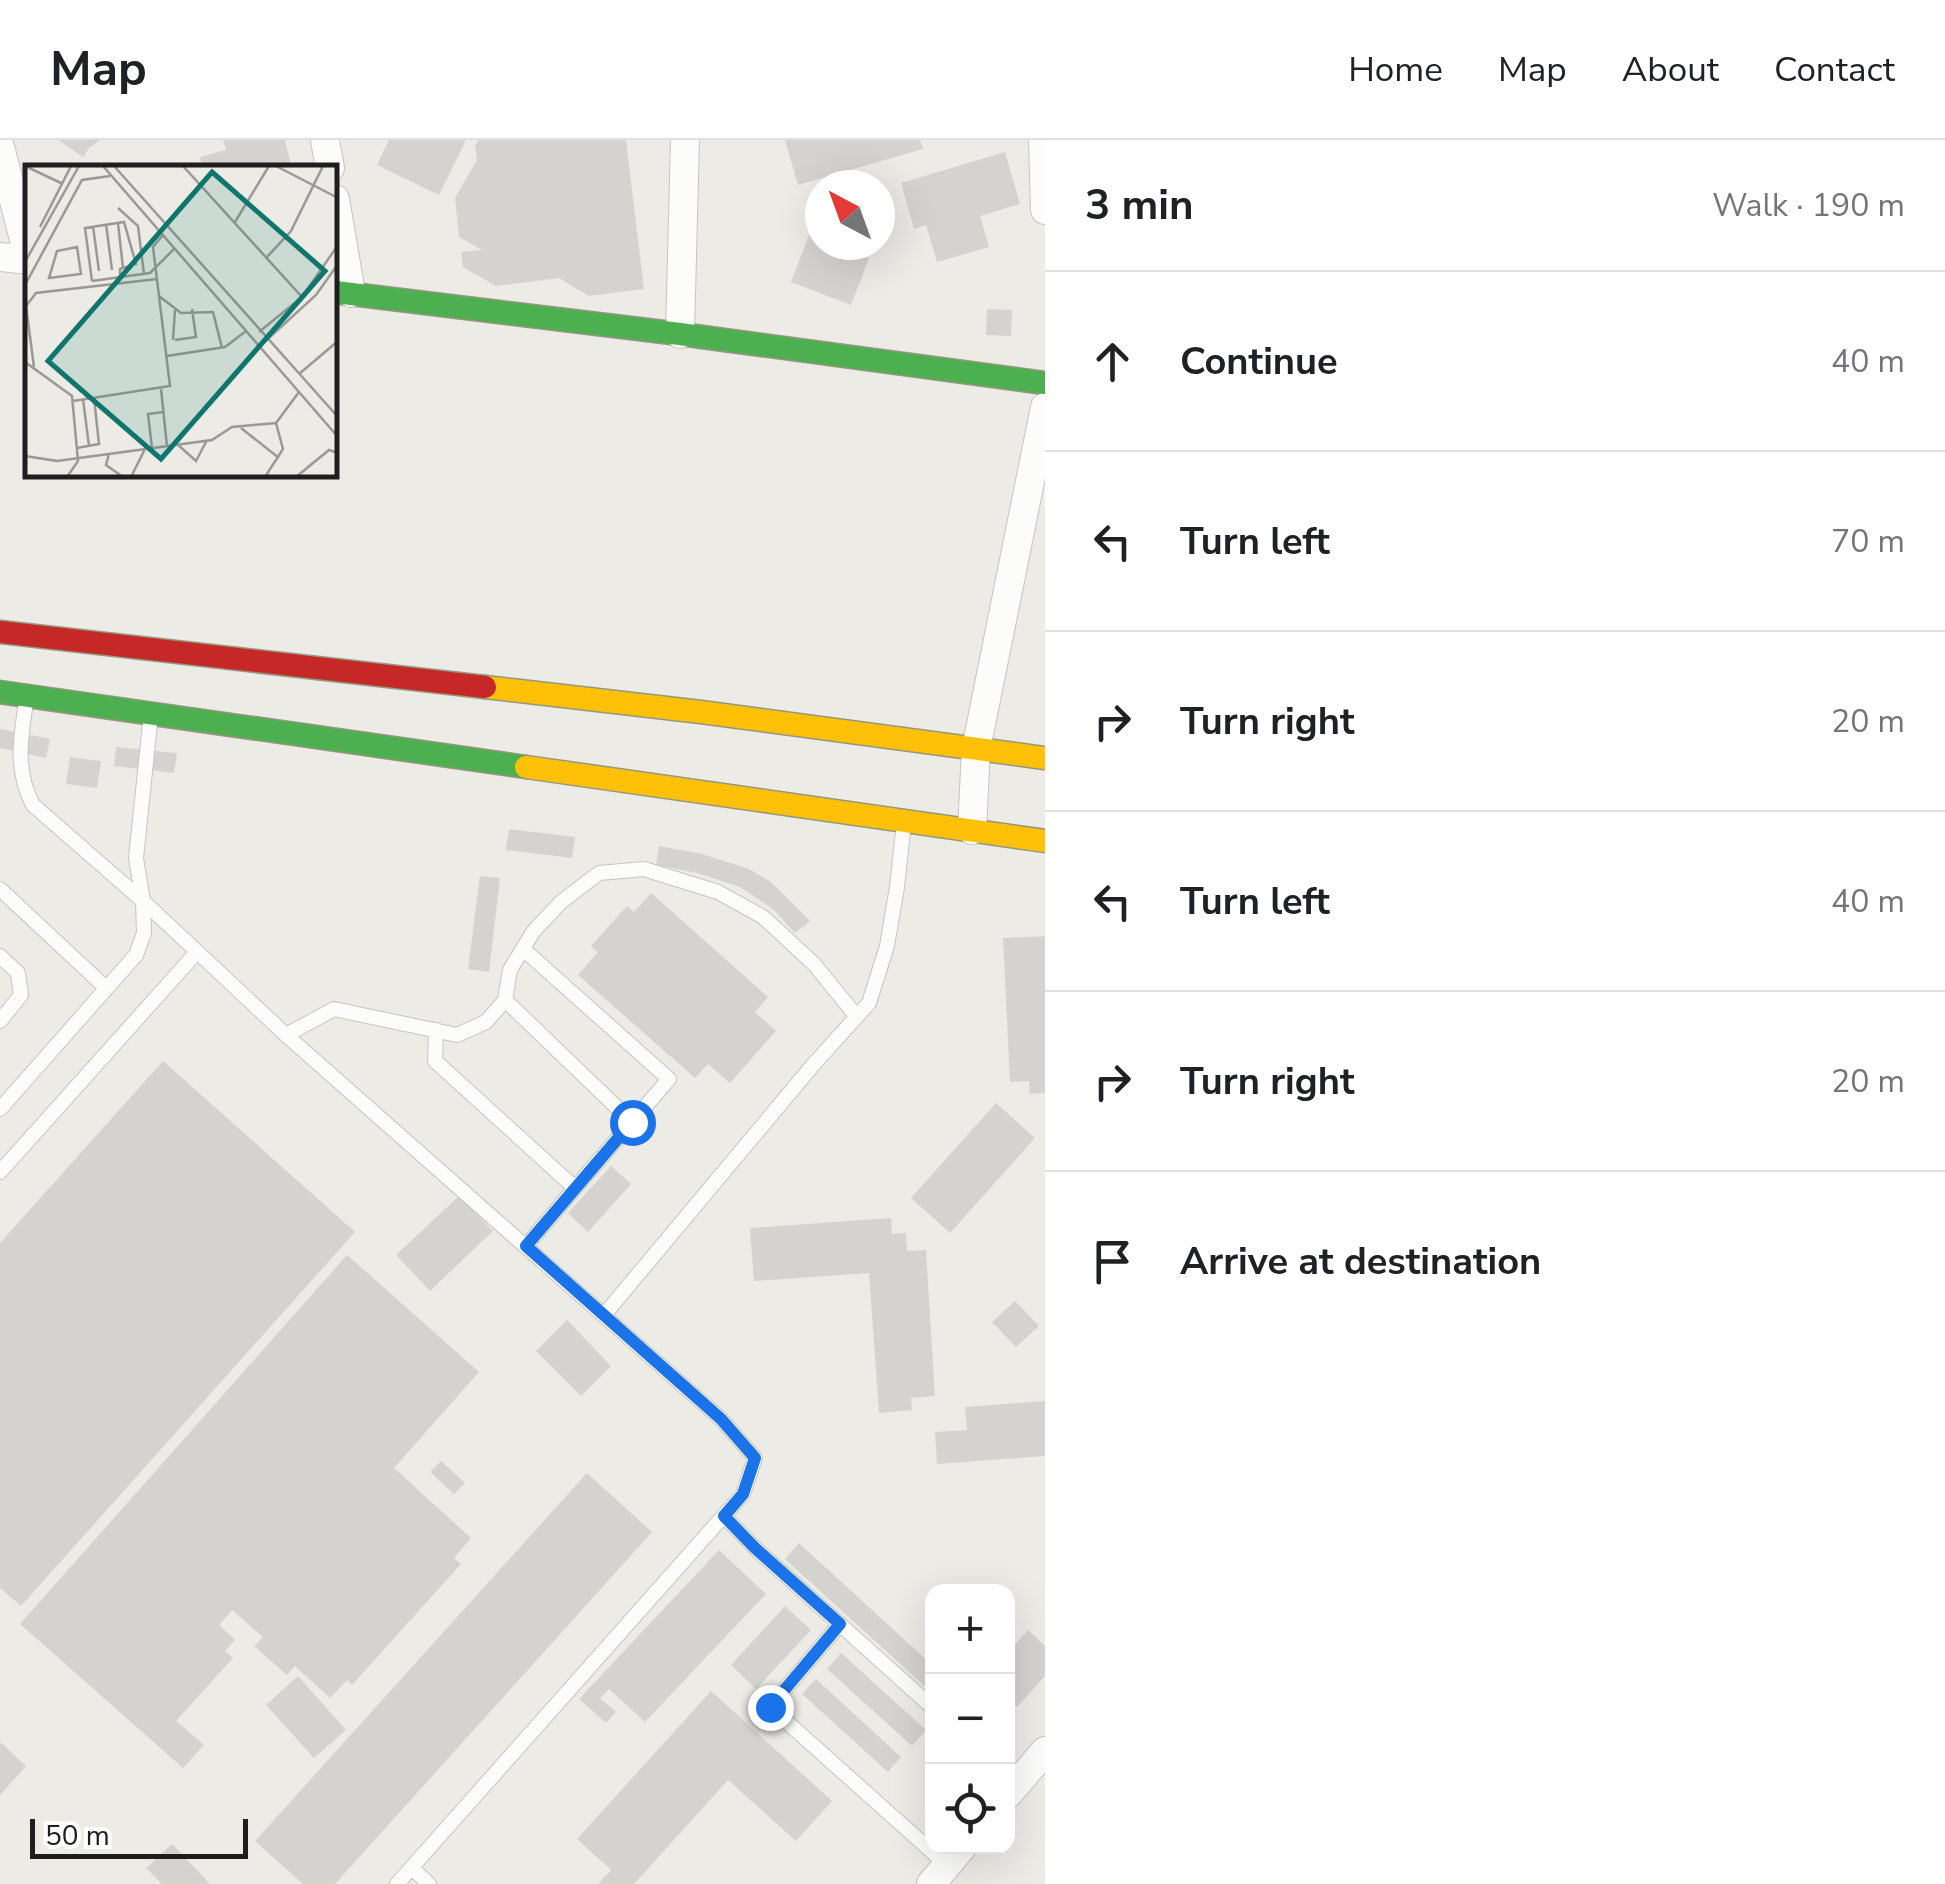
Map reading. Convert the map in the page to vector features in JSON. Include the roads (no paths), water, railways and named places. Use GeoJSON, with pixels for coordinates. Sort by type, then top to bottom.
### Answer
{"type":"FeatureCollection","features":[{"type":"Feature","properties":{"kind":"street"},"geometry":{"type":"LineString","coordinates":[[325,140],[329,165]]}},
{"type":"Feature","properties":{"kind":"street"},"geometry":{"type":"LineString","coordinates":[[680,334],[684,140]]}},
{"type":"Feature","properties":{"kind":"street"},"geometry":{"type":"LineString","coordinates":[[1043,140],[1045,210]]}},
{"type":"Feature","properties":{"kind":"street"},"geometry":{"type":"LineString","coordinates":[[0,147],[25,246]]}},
{"type":"Feature","properties":{"kind":"street"},"geometry":{"type":"LineString","coordinates":[[338,234],[343,292],[1045,383]]}},
{"type":"Feature","properties":{"kind":"street"},"geometry":{"type":"LineString","coordinates":[[0,257],[25,258]]}},
{"type":"Feature","properties":{"kind":"street"},"geometry":{"type":"LineString","coordinates":[[972,830],[976,749],[1045,406]]}},
{"type":"Feature","properties":{"kind":"street"},"geometry":{"type":"LineString","coordinates":[[0,632],[701,712],[1045,758]]}},
{"type":"Feature","properties":{"kind":"street"},"geometry":{"type":"LineString","coordinates":[[0,692],[1045,841]]}},
{"type":"Feature","properties":{"kind":"street"},"geometry":{"type":"LineString","coordinates":[[1015,1780],[1045,1751]]}},
{"type":"Feature","properties":{"kind":"lane"},"geometry":{"type":"LineString","coordinates":[[27,696],[20,742],[23,786],[34,805],[286,1035],[721,1419],[755,1458],[743,1494],[397,1884]]}},
{"type":"Feature","properties":{"kind":"lane"},"geometry":{"type":"LineString","coordinates":[[0,1109],[136,954],[144,933],[136,858],[151,714]]}},
{"type":"Feature","properties":{"kind":"lane"},"geometry":{"type":"LineString","coordinates":[[604,1314],[869,1003],[887,946],[904,821]]}},
{"type":"Feature","properties":{"kind":"lane"},"geometry":{"type":"LineString","coordinates":[[286,1035],[334,1009],[457,1035],[486,1022],[505,1000],[510,970],[533,932],[561,902],[599,873],[644,869],[718,892],[762,917],[814,964],[856,1017]]}},
{"type":"Feature","properties":{"kind":"lane"},"geometry":{"type":"LineString","coordinates":[[0,889],[105,987]]}},
{"type":"Feature","properties":{"kind":"lane"},"geometry":{"type":"LineString","coordinates":[[523,949],[669,1079],[526,1246]]}},
{"type":"Feature","properties":{"kind":"lane"},"geometry":{"type":"LineString","coordinates":[[0,1172],[197,952]]}},
{"type":"Feature","properties":{"kind":"lane"},"geometry":{"type":"LineString","coordinates":[[0,956],[18,973],[21,994],[0,1022]]}},
{"type":"Feature","properties":{"kind":"lane"},"geometry":{"type":"LineString","coordinates":[[505,1000],[632,1122]]}},
{"type":"Feature","properties":{"kind":"lane"},"geometry":{"type":"LineString","coordinates":[[436,1030],[435,1061],[575,1188]]}},
{"type":"Feature","properties":{"kind":"lane"},"geometry":{"type":"LineString","coordinates":[[724,1516],[925,1701]]}},
{"type":"Feature","properties":{"kind":"lane"},"geometry":{"type":"LineString","coordinates":[[840,1624],[770,1707],[947,1865]]}},
{"type":"Feature","properties":{"kind":"lane"},"geometry":{"type":"LineString","coordinates":[[412,1868],[429,1884]]}}]}
